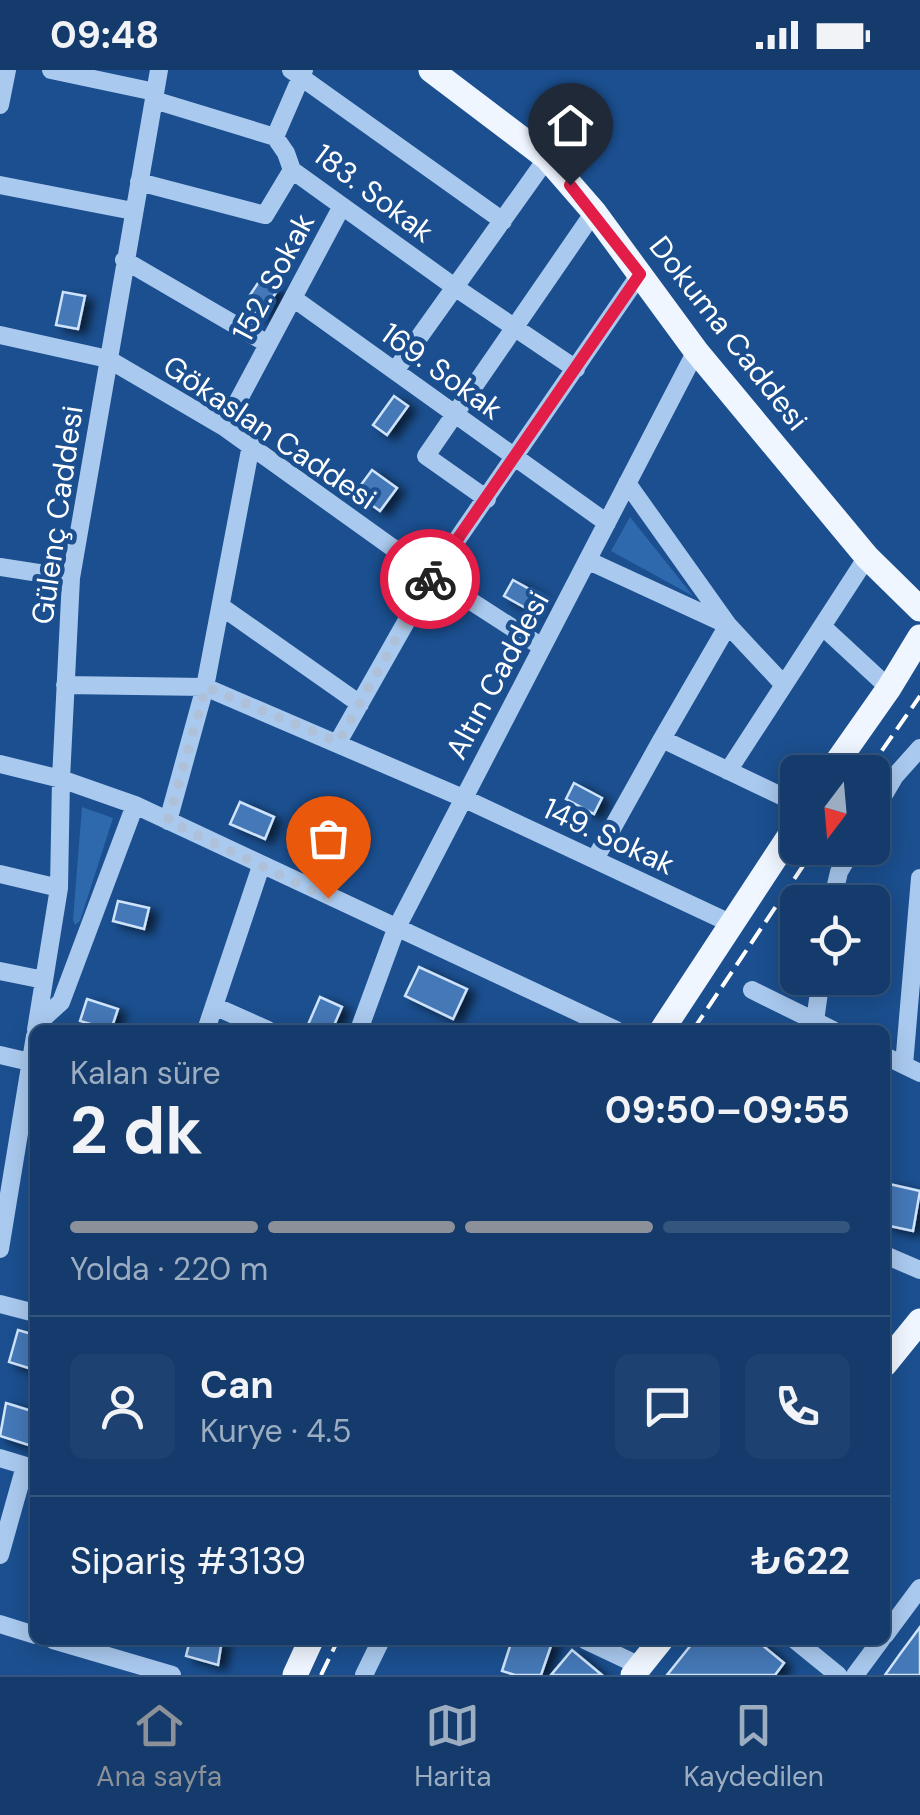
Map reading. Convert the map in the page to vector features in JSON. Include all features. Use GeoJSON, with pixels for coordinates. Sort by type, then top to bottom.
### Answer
{"type":"FeatureCollection","features":[{"type":"Feature","properties":{"kind":"main road","name":"Dokuma Caddesi"},"geometry":{"type":"LineString","coordinates":[[430,70],[547,158],[594,212],[696,350],[867,557],[920,609]]}},
{"type":"Feature","properties":{"kind":"main road"},"geometry":{"type":"LineString","coordinates":[[842,755],[920,637]]}},
{"type":"Feature","properties":{"kind":"main road"},"geometry":{"type":"LineString","coordinates":[[665,1025],[780,851]]}},
{"type":"Feature","properties":{"kind":"main road"},"geometry":{"type":"LineString","coordinates":[[890,1358],[920,1321]]}},
{"type":"Feature","properties":{"kind":"main road"},"geometry":{"type":"LineString","coordinates":[[295,1675],[309,1645]]}},
{"type":"Feature","properties":{"kind":"main road"},"geometry":{"type":"LineString","coordinates":[[637,1670],[657,1645]]}},
{"type":"Feature","properties":{"kind":"street"},"geometry":{"type":"LineString","coordinates":[[0,105],[7,70]]}},
{"type":"Feature","properties":{"kind":"street","name":"183. Sokak"},"geometry":{"type":"LineString","coordinates":[[51,70],[154,96],[275,137],[292,170],[576,369]]}},
{"type":"Feature","properties":{"kind":"street","name":"Gülenç Caddesi"},"geometry":{"type":"LineString","coordinates":[[37,1025],[59,888],[60,779],[71,578],[159,70]]}},
{"type":"Feature","properties":{"kind":"street"},"geometry":{"type":"LineString","coordinates":[[275,137],[298,72],[503,221]]}},
{"type":"Feature","properties":{"kind":"street"},"geometry":{"type":"LineString","coordinates":[[395,371],[547,158]]}},
{"type":"Feature","properties":{"kind":"street"},"geometry":{"type":"LineString","coordinates":[[139,182],[265,216],[292,170]]}},
{"type":"Feature","properties":{"kind":"street"},"geometry":{"type":"LineString","coordinates":[[0,184],[134,211]]}},
{"type":"Feature","properties":{"kind":"street","name":"152. Sokak"},"geometry":{"type":"LineString","coordinates":[[224,427],[342,206]]}},
{"type":"Feature","properties":{"kind":"street"},"geometry":{"type":"LineString","coordinates":[[487,498],[426,456],[594,212]]}},
{"type":"Feature","properties":{"kind":"street"},"geometry":{"type":"LineString","coordinates":[[124,260],[268,344]]}},
{"type":"Feature","properties":{"kind":"street"},"geometry":{"type":"LineString","coordinates":[[338,742],[432,576],[640,274]]}},
{"type":"Feature","properties":{"kind":"street","name":"169. Sokak"},"geometry":{"type":"LineString","coordinates":[[293,298],[607,523]]}},
{"type":"Feature","properties":{"kind":"street","name":"Gökaslan Caddesi"},"geometry":{"type":"LineString","coordinates":[[0,335],[108,359],[224,427],[432,576],[542,647]]}},
{"type":"Feature","properties":{"kind":"street","name":"Altın Caddesi"},"geometry":{"type":"LineString","coordinates":[[361,1025],[396,929],[696,350]]}},
{"type":"Feature","properties":{"kind":"street"},"geometry":{"type":"LineString","coordinates":[[168,821],[206,687],[251,445]]}},
{"type":"Feature","properties":{"kind":"street"},"geometry":{"type":"LineString","coordinates":[[628,483],[728,625],[784,684]]}},
{"type":"Feature","properties":{"kind":"street"},"geometry":{"type":"LineString","coordinates":[[728,770],[867,557]]}},
{"type":"Feature","properties":{"kind":"street"},"geometry":{"type":"LineString","coordinates":[[590,561],[728,625]]}},
{"type":"Feature","properties":{"kind":"street"},"geometry":{"type":"LineString","coordinates":[[0,566],[71,578]]}},
{"type":"Feature","properties":{"kind":"street"},"geometry":{"type":"LineString","coordinates":[[222,607],[360,704]]}},
{"type":"Feature","properties":{"kind":"street"},"geometry":{"type":"LineString","coordinates":[[595,860],[728,625]]}},
{"type":"Feature","properties":{"kind":"street"},"geometry":{"type":"LineString","coordinates":[[822,626],[889,688]]}},
{"type":"Feature","properties":{"kind":"street"},"geometry":{"type":"LineString","coordinates":[[65,685],[206,687]]}},
{"type":"Feature","properties":{"kind":"street","name":"149. Sokak"},"geometry":{"type":"LineString","coordinates":[[206,687],[463,798],[732,924]]}},
{"type":"Feature","properties":{"kind":"street"},"geometry":{"type":"LineString","coordinates":[[662,739],[780,795]]}},
{"type":"Feature","properties":{"kind":"street"},"geometry":{"type":"LineString","coordinates":[[890,784],[920,748]]}},
{"type":"Feature","properties":{"kind":"street"},"geometry":{"type":"LineString","coordinates":[[0,764],[60,779],[135,805],[605,1025]]}},
{"type":"Feature","properties":{"kind":"street"},"geometry":{"type":"LineString","coordinates":[[40,1025],[61,1002],[135,805]]}},
{"type":"Feature","properties":{"kind":"street"},"geometry":{"type":"LineString","coordinates":[[208,1025],[261,866]]}},
{"type":"Feature","properties":{"kind":"street"},"geometry":{"type":"LineString","coordinates":[[0,874],[59,888]]}},
{"type":"Feature","properties":{"kind":"street"},"geometry":{"type":"LineString","coordinates":[[912,1069],[920,878]]}},
{"type":"Feature","properties":{"kind":"street"},"geometry":{"type":"LineString","coordinates":[[0,971],[44,980]]}},
{"type":"Feature","properties":{"kind":"street"},"geometry":{"type":"LineString","coordinates":[[752,990],[823,1025]]}},
{"type":"Feature","properties":{"kind":"street"},"geometry":{"type":"LineString","coordinates":[[815,1021],[819,995]]}},
{"type":"Feature","properties":{"kind":"street"},"geometry":{"type":"LineString","coordinates":[[214,1006],[257,1025]]}},
{"type":"Feature","properties":{"kind":"street"},"geometry":{"type":"LineString","coordinates":[[0,1055],[30,1062]]}},
{"type":"Feature","properties":{"kind":"street","name":"Gülenç Caddesi"},"geometry":{"type":"LineString","coordinates":[[1,1238],[10,1151],[30,1062]]}},
{"type":"Feature","properties":{"kind":"street"},"geometry":{"type":"LineString","coordinates":[[890,1258],[920,1270]]}},
{"type":"Feature","properties":{"kind":"street"},"geometry":{"type":"LineString","coordinates":[[0,1304],[30,1313]]}},
{"type":"Feature","properties":{"kind":"street"},"geometry":{"type":"LineString","coordinates":[[0,1458],[30,1467],[0,1555]]}},
{"type":"Feature","properties":{"kind":"street"},"geometry":{"type":"LineString","coordinates":[[890,1628],[920,1588]]}},
{"type":"Feature","properties":{"kind":"street"},"geometry":{"type":"LineString","coordinates":[[0,1624],[30,1633]]}},
{"type":"Feature","properties":{"kind":"street"},"geometry":{"type":"LineString","coordinates":[[70,1645],[172,1675]]}},
{"type":"Feature","properties":{"kind":"street"},"geometry":{"type":"LineString","coordinates":[[364,1675],[378,1645]]}},
{"type":"Feature","properties":{"kind":"street"},"geometry":{"type":"LineString","coordinates":[[594,1645],[637,1670]]}},
{"type":"Feature","properties":{"kind":"street"},"geometry":{"type":"LineString","coordinates":[[801,1645],[838,1675]]}},
{"type":"Feature","properties":{"kind":"street"},"geometry":{"type":"LineString","coordinates":[[855,1675],[877,1645]]}},
{"type":"Feature","properties":{"kind":"shaded area"},"geometry":{"type":"Polygon","coordinates":[[[630,517],[693,596],[611,551],[630,517]]]}},
{"type":"Feature","properties":{"kind":"shaded area"},"geometry":{"type":"Polygon","coordinates":[[[82,807],[113,818],[80,921],[75,925],[73,920],[82,807]]]}},
{"type":"Feature","properties":{"kind":"building"},"geometry":{"type":"Polygon","coordinates":[[[260,280],[277,291],[260,317],[244,304],[260,280]]]}},
{"type":"Feature","properties":{"kind":"building"},"geometry":{"type":"Polygon","coordinates":[[[63,292],[85,296],[78,329],[56,325],[63,292]]]}},
{"type":"Feature","properties":{"kind":"building"},"geometry":{"type":"Polygon","coordinates":[[[394,396],[408,406],[387,435],[373,425],[394,396]]]}},
{"type":"Feature","properties":{"kind":"building"},"geometry":{"type":"Polygon","coordinates":[[[372,470],[397,488],[380,511],[355,493],[372,470]]]}},
{"type":"Feature","properties":{"kind":"building"},"geometry":{"type":"Polygon","coordinates":[[[513,580],[540,595],[531,611],[504,596],[513,580]]]}},
{"type":"Feature","properties":{"kind":"building"},"geometry":{"type":"Polygon","coordinates":[[[574,783],[602,798],[594,814],[566,799],[574,783]]]}},
{"type":"Feature","properties":{"kind":"building"},"geometry":{"type":"Polygon","coordinates":[[[240,802],[274,817],[265,839],[230,824],[240,802]]]}},
{"type":"Feature","properties":{"kind":"building"},"geometry":{"type":"Polygon","coordinates":[[[118,901],[149,908],[144,929],[113,921],[118,901]]]}},
{"type":"Feature","properties":{"kind":"building"},"geometry":{"type":"Polygon","coordinates":[[[419,967],[467,989],[453,1019],[405,996],[419,967]]]}},
{"type":"Feature","properties":{"kind":"building"},"geometry":{"type":"Polygon","coordinates":[[[320,997],[342,1007],[334,1025],[308,1025],[320,997]]]}},
{"type":"Feature","properties":{"kind":"building"},"geometry":{"type":"Polygon","coordinates":[[[87,999],[118,1009],[113,1025],[80,1021],[87,999]]]}},
{"type":"Feature","properties":{"kind":"building"},"geometry":{"type":"Polygon","coordinates":[[[890,1184],[920,1191],[913,1231],[890,1226],[890,1184]]]}},
{"type":"Feature","properties":{"kind":"building"},"geometry":{"type":"Polygon","coordinates":[[[18,1330],[30,1334],[30,1368],[9,1362],[18,1330]]]}},
{"type":"Feature","properties":{"kind":"building"},"geometry":{"type":"Polygon","coordinates":[[[6,1403],[30,1410],[30,1445],[0,1436],[6,1403]]]}},
{"type":"Feature","properties":{"kind":"building"},"geometry":{"type":"Polygon","coordinates":[[[920,1627],[920,1675],[885,1675],[900,1654],[920,1627]]]}},
{"type":"Feature","properties":{"kind":"building"},"geometry":{"type":"Polygon","coordinates":[[[189,1645],[221,1645],[218,1665],[186,1656],[189,1645]]]}},
{"type":"Feature","properties":{"kind":"building"},"geometry":{"type":"Polygon","coordinates":[[[510,1645],[551,1645],[541,1675],[502,1671],[510,1645]]]}},
{"type":"Feature","properties":{"kind":"building"},"geometry":{"type":"Polygon","coordinates":[[[691,1645],[762,1645],[784,1663],[775,1675],[667,1675],[691,1645]]]}},
{"type":"Feature","properties":{"kind":"building"},"geometry":{"type":"Polygon","coordinates":[[[572,1650],[602,1675],[551,1675],[572,1650]]]}},
{"type":"Feature","properties":{"kind":"railway"},"geometry":{"type":"LineString","coordinates":[[879,755],[920,696]]}},
{"type":"Feature","properties":{"kind":"railway"},"geometry":{"type":"LineString","coordinates":[[696,1025],[804,865]]}},
{"type":"Feature","properties":{"kind":"railway"},"geometry":{"type":"LineString","coordinates":[[321,1675],[336,1645]]}},
{"type":"Feature","properties":{"kind":"way so far"},"geometry":{"type":"LineString","coordinates":[[328,898],[168,821],[206,687],[338,742],[430,579]]}},
{"type":"Feature","properties":{"kind":"route"},"geometry":{"type":"LineString","coordinates":[[430,579],[640,274],[570,185]]}}]}
